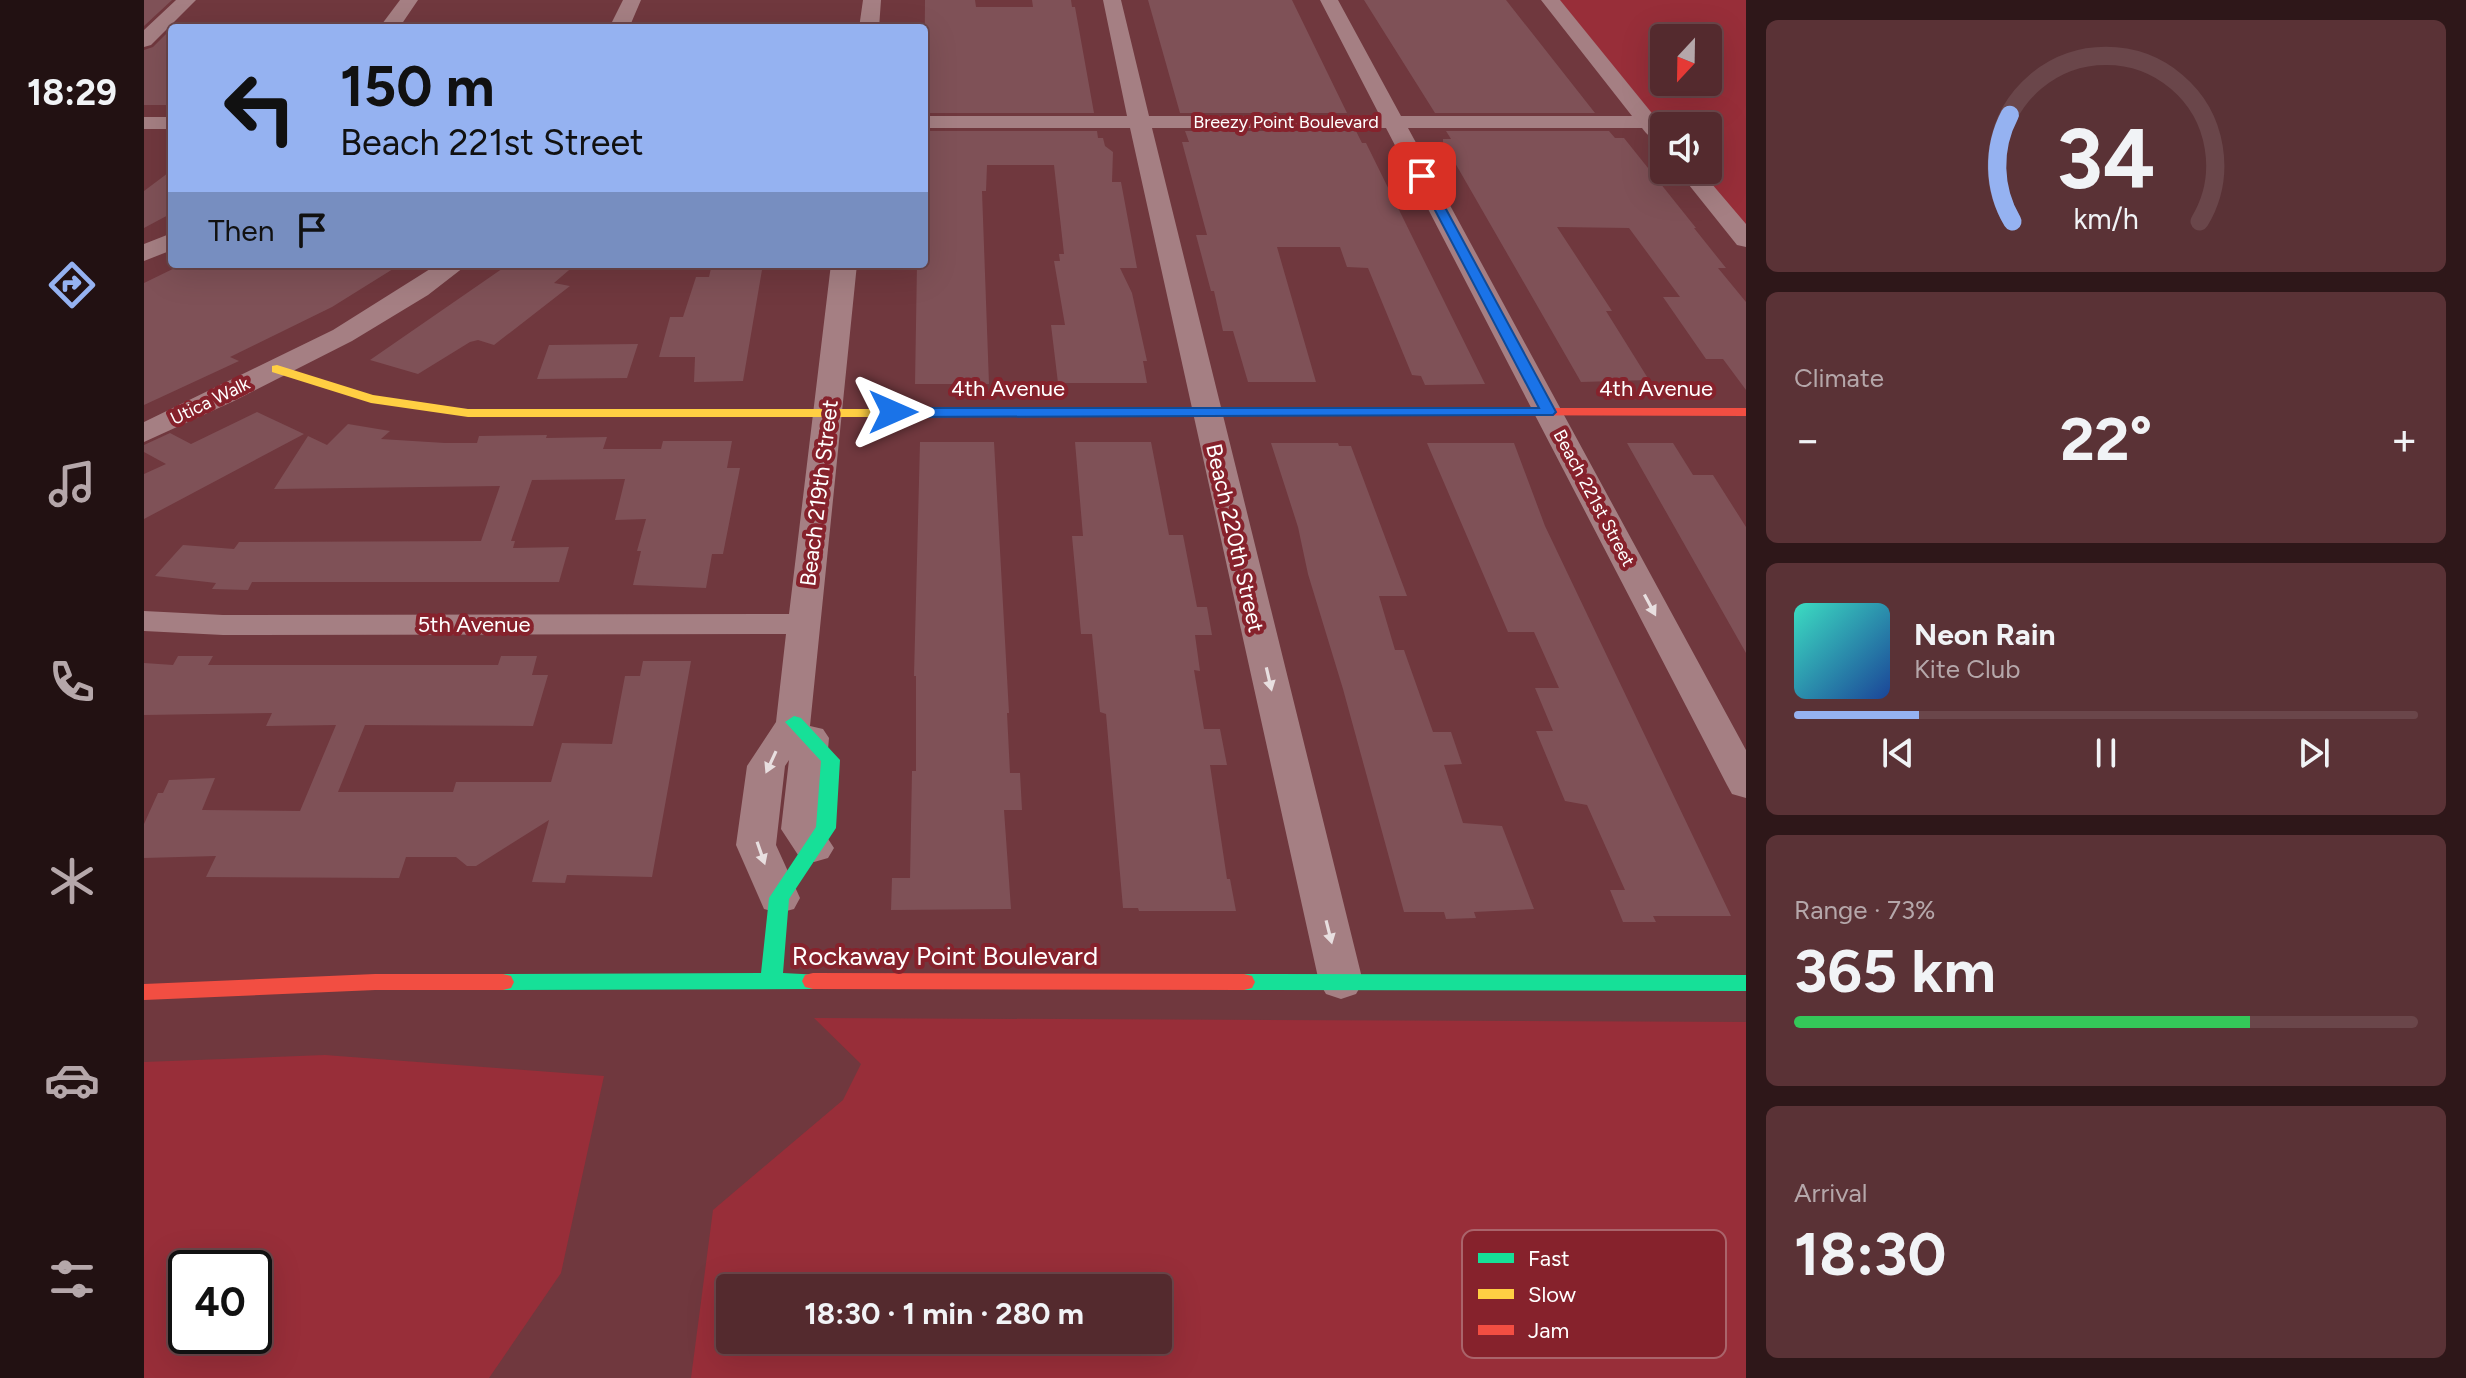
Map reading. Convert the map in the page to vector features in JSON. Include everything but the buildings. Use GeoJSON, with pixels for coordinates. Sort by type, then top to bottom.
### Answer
{"type":"FeatureCollection","features":[{"type":"Feature","properties":{"kind":"street"},"geometry":{"type":"LineString","coordinates":[[144,41],[187,0]]}},
{"type":"Feature","properties":{"kind":"street"},"geometry":{"type":"LineString","coordinates":[[392,24],[409,0]]}},
{"type":"Feature","properties":{"kind":"street"},"geometry":{"type":"LineString","coordinates":[[621,24],[632,0]]}},
{"type":"Feature","properties":{"kind":"street"},"geometry":{"type":"LineString","coordinates":[[869,24],[872,0]]}},
{"type":"Feature","properties":{"kind":"street","name":"Beach 220th Street"},"geometry":{"type":"LineString","coordinates":[[1112,0],[1341,982]]}},
{"type":"Feature","properties":{"kind":"street","name":"Beach 221st Street"},"geometry":{"type":"LineString","coordinates":[[1329,0],[1746,785]]}},
{"type":"Feature","properties":{"kind":"street"},"geometry":{"type":"LineString","coordinates":[[1550,0],[1650,124]]}},
{"type":"Feature","properties":{"kind":"street","name":"Breezy Point Boulevard"},"geometry":{"type":"LineString","coordinates":[[928,122],[1648,122]]}},
{"type":"Feature","properties":{"kind":"street"},"geometry":{"type":"LineString","coordinates":[[144,123],[168,123]]}},
{"type":"Feature","properties":{"kind":"street"},"geometry":{"type":"LineString","coordinates":[[1700,184],[1746,240]]}},
{"type":"Feature","properties":{"kind":"street"},"geometry":{"type":"LineString","coordinates":[[144,254],[168,242]]}},
{"type":"Feature","properties":{"kind":"street","name":"Utica Walk"},"geometry":{"type":"LineString","coordinates":[[144,433],[370,321],[449,268]]}},
{"type":"Feature","properties":{"kind":"street","name":"Beach 219th Street"},"geometry":{"type":"LineString","coordinates":[[779,898],[814,848],[801,829],[803,624],[844,268]]}},
{"type":"Feature","properties":{"kind":"street","name":"4th Avenue"},"geometry":{"type":"LineString","coordinates":[[277,369],[344,395],[402,407],[511,414],[1746,412]]}},
{"type":"Feature","properties":{"kind":"street","name":"5th Avenue"},"geometry":{"type":"LineString","coordinates":[[144,621],[223,625],[803,624]]}},
{"type":"Feature","properties":{"kind":"street","name":"Beach 219th Street"},"geometry":{"type":"LineString","coordinates":[[771,981],[779,898],[756,845],[766,766],[802,730]]}},
{"type":"Feature","properties":{"kind":"street","name":"Rockaway Point Boulevard"},"geometry":{"type":"LineString","coordinates":[[144,992],[375,982],[1746,983]]}},
{"type":"Feature","properties":{"kind":"shaded area"},"geometry":{"type":"Polygon","coordinates":[[[1551,0],[1746,0],[1746,235],[1704,184],[1722,184],[1722,112],[1650,112],[1650,119],[1551,0]]]}},
{"type":"Feature","properties":{"kind":"shaded area"},"geometry":{"type":"Polygon","coordinates":[[[814,1018],[1746,1022],[1746,1378],[691,1378],[713,1210],[843,1100],[861,1064],[814,1018]]]}},
{"type":"Feature","properties":{"kind":"shaded area"},"geometry":{"type":"Polygon","coordinates":[[[325,1055],[604,1076],[561,1273],[489,1378],[144,1378],[144,1062],[325,1055]]]}},
{"type":"Feature","properties":{"kind":"traffic: fast"},"geometry":{"type":"LineString","coordinates":[[959,413],[1463,412]]}},
{"type":"Feature","properties":{"kind":"traffic: fast"},"geometry":{"type":"LineString","coordinates":[[771,981],[779,898],[826,828],[831,760],[794,722]]}},
{"type":"Feature","properties":{"kind":"traffic: fast"},"geometry":{"type":"LineString","coordinates":[[503,982],[813,981]]}},
{"type":"Feature","properties":{"kind":"traffic: fast"},"geometry":{"type":"LineString","coordinates":[[1244,982],[1746,983]]}},
{"type":"Feature","properties":{"kind":"traffic: slow"},"geometry":{"type":"LineString","coordinates":[[277,369],[371,399],[468,413],[959,413]]}},
{"type":"Feature","properties":{"kind":"traffic: jam"},"geometry":{"type":"LineString","coordinates":[[1463,412],[1746,412]]}},
{"type":"Feature","properties":{"kind":"traffic: jam"},"geometry":{"type":"LineString","coordinates":[[813,981],[1244,982]]}},
{"type":"Feature","properties":{"kind":"traffic: jam"},"geometry":{"type":"LineString","coordinates":[[144,992],[375,982],[503,982]]}},
{"type":"Feature","properties":{"kind":"route"},"geometry":{"type":"LineString","coordinates":[[893,412],[1548,412],[1422,176]]}}]}
